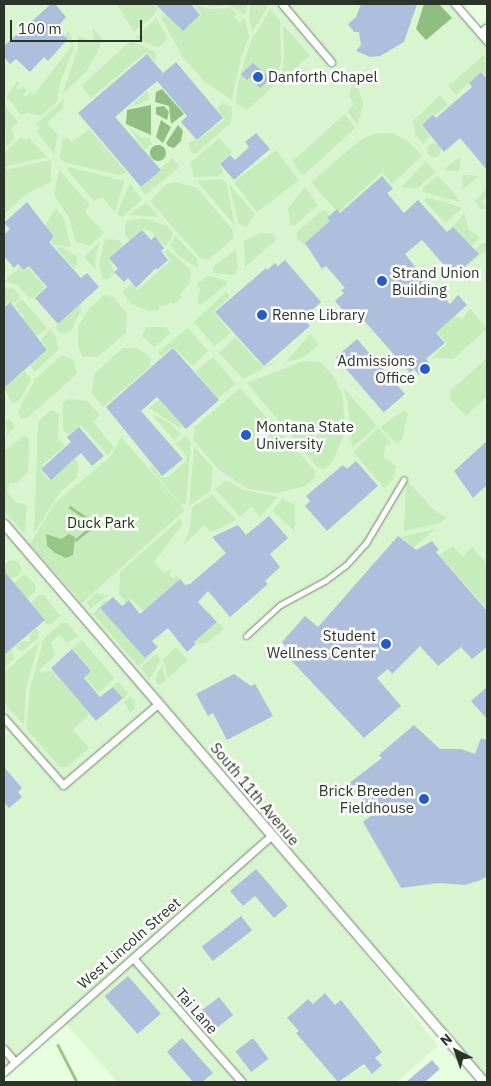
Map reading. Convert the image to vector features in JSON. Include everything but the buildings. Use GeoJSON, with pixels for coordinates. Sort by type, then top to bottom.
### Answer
{"type":"FeatureCollection","features":[{"type":"Feature","properties":{"kind":"street"},"geometry":{"type":"LineString","coordinates":[[282,4],[331,62]]}},
{"type":"Feature","properties":{"kind":"street"},"geometry":{"type":"LineString","coordinates":[[454,4],[487,41]]}},
{"type":"Feature","properties":{"kind":"street"},"geometry":{"type":"LineString","coordinates":[[480,34],[487,27]]}},
{"type":"Feature","properties":{"kind":"street"},"geometry":{"type":"LineString","coordinates":[[246,636],[280,605],[326,580],[346,565],[383,518],[404,479]]}},
{"type":"Feature","properties":{"kind":"street","name":"South 11th Avenue"},"geometry":{"type":"LineString","coordinates":[[4,524],[484,1082]]}},
{"type":"Feature","properties":{"kind":"street"},"geometry":{"type":"LineString","coordinates":[[4,718],[63,786],[159,703]]}},
{"type":"Feature","properties":{"kind":"street","name":"West Lincoln Street"},"geometry":{"type":"LineString","coordinates":[[4,1072],[272,835]]}},
{"type":"Feature","properties":{"kind":"street","name":"Tai Lane"},"geometry":{"type":"LineString","coordinates":[[133,958],[242,1082]]}},
{"type":"Feature","properties":{"kind":"street"},"geometry":{"type":"LineString","coordinates":[[4,1049],[15,1062]]}},
{"type":"Feature","properties":{"kind":"shaded area","name":"Montana State University"},"geometry":{"type":"Polygon","coordinates":[[[4,4],[460,4],[487,35],[487,1082],[281,847],[438,1046],[396,1082],[117,1082],[63,1020],[4,1072],[4,4]]]}},
{"type":"Feature","properties":{"kind":"shaded area"},"geometry":{"type":"Polygon","coordinates":[[[424,4],[439,4],[452,18],[426,40],[416,29],[424,4]]]}},
{"type":"Feature","properties":{"kind":"shaded area"},"geometry":{"type":"Polygon","coordinates":[[[162,89],[184,114],[171,124],[169,106],[155,102],[156,92],[162,89]]]}},
{"type":"Feature","properties":{"kind":"shaded area"},"geometry":{"type":"Polygon","coordinates":[[[151,105],[151,135],[126,124],[127,110],[151,105]]]}},
{"type":"Feature","properties":{"kind":"shaded area"},"geometry":{"type":"Polygon","coordinates":[[[164,106],[169,112],[167,120],[156,114],[156,107],[164,106]]]}},
{"type":"Feature","properties":{"kind":"shaded area"},"geometry":{"type":"Polygon","coordinates":[[[161,120],[171,127],[163,143],[156,137],[161,120]]]}},
{"type":"Feature","properties":{"kind":"shaded area"},"geometry":{"type":"Polygon","coordinates":[[[178,125],[183,131],[181,141],[174,148],[166,143],[178,125]]]}},
{"type":"Feature","properties":{"kind":"shaded area"},"geometry":{"type":"Polygon","coordinates":[[[158,145],[166,153],[158,161],[150,153],[158,145]]]}},
{"type":"Feature","properties":{"kind":"shaded area"},"geometry":{"type":"Polygon","coordinates":[[[46,534],[61,539],[69,534],[75,537],[73,555],[66,558],[55,553],[47,546],[46,534]]]}},
{"type":"Feature","properties":{"kind":"green space"},"geometry":{"type":"Polygon","coordinates":[[[117,4],[153,4],[157,8],[155,14],[134,32],[117,4]]]}},
{"type":"Feature","properties":{"kind":"green space"},"geometry":{"type":"Polygon","coordinates":[[[193,4],[208,9],[230,8],[237,14],[234,17],[239,22],[245,19],[249,37],[241,57],[232,100],[205,82],[183,58],[162,19],[163,14],[169,16],[182,31],[202,14],[193,4]]]}},
{"type":"Feature","properties":{"kind":"green space"},"geometry":{"type":"Polygon","coordinates":[[[207,4],[248,4],[245,15],[229,5],[210,7],[207,4]]]}},
{"type":"Feature","properties":{"kind":"green space"},"geometry":{"type":"Polygon","coordinates":[[[251,4],[265,4],[268,7],[252,32],[249,18],[251,4]]]}},
{"type":"Feature","properties":{"kind":"green space"},"geometry":{"type":"Polygon","coordinates":[[[270,9],[280,20],[281,61],[275,85],[247,110],[236,103],[238,82],[251,41],[270,9]]]}},
{"type":"Feature","properties":{"kind":"green space"},"geometry":{"type":"Polygon","coordinates":[[[156,18],[168,38],[159,48],[135,38],[156,18]]]}},
{"type":"Feature","properties":{"kind":"green space"},"geometry":{"type":"Polygon","coordinates":[[[283,25],[310,55],[282,80],[284,60],[283,25]]]}},
{"type":"Feature","properties":{"kind":"green space"},"geometry":{"type":"Polygon","coordinates":[[[93,28],[102,39],[100,47],[86,72],[62,95],[78,49],[78,36],[93,41],[93,28]]]}},
{"type":"Feature","properties":{"kind":"green space"},"geometry":{"type":"Polygon","coordinates":[[[69,30],[74,48],[60,82],[57,102],[41,116],[27,113],[21,115],[7,97],[17,81],[20,84],[16,88],[18,90],[23,86],[27,90],[23,95],[25,97],[30,92],[34,95],[72,45],[65,35],[69,30]]]}},
{"type":"Feature","properties":{"kind":"green space"},"geometry":{"type":"Polygon","coordinates":[[[134,42],[155,52],[156,62],[146,52],[91,98],[83,88],[83,84],[128,43],[134,42]]]}},
{"type":"Feature","properties":{"kind":"green space"},"geometry":{"type":"Polygon","coordinates":[[[484,55],[487,77],[482,71],[456,95],[448,86],[484,55]]]}},
{"type":"Feature","properties":{"kind":"green space"},"geometry":{"type":"Polygon","coordinates":[[[356,80],[363,104],[357,126],[348,111],[354,104],[349,97],[352,81],[356,80]]]}},
{"type":"Feature","properties":{"kind":"green space"},"geometry":{"type":"Polygon","coordinates":[[[147,91],[150,100],[129,107],[147,91]]]}},
{"type":"Feature","properties":{"kind":"green space"},"geometry":{"type":"Polygon","coordinates":[[[440,95],[448,105],[421,125],[430,137],[423,144],[415,134],[413,121],[440,95]]]}},
{"type":"Feature","properties":{"kind":"green space"},"geometry":{"type":"Polygon","coordinates":[[[64,99],[63,108],[47,123],[58,135],[54,154],[36,131],[40,128],[36,124],[64,99]]]}},
{"type":"Feature","properties":{"kind":"green space"},"geometry":{"type":"Polygon","coordinates":[[[223,103],[232,107],[231,123],[195,154],[192,153],[188,144],[194,139],[197,141],[225,119],[217,109],[223,103]]]}},
{"type":"Feature","properties":{"kind":"green space"},"geometry":{"type":"Polygon","coordinates":[[[4,105],[18,122],[12,128],[14,139],[6,147],[4,105]]]}},
{"type":"Feature","properties":{"kind":"green space"},"geometry":{"type":"Polygon","coordinates":[[[345,114],[355,128],[305,174],[301,174],[293,161],[345,114]]]}},
{"type":"Feature","properties":{"kind":"green space"},"geometry":{"type":"Polygon","coordinates":[[[128,127],[141,137],[150,138],[152,144],[145,150],[128,127]]]}},
{"type":"Feature","properties":{"kind":"green space"},"geometry":{"type":"Polygon","coordinates":[[[89,129],[127,173],[119,175],[63,162],[60,158],[63,138],[67,137],[72,142],[89,129]]]}},
{"type":"Feature","properties":{"kind":"green space"},"geometry":{"type":"Polygon","coordinates":[[[392,133],[408,141],[422,156],[392,184],[382,172],[338,213],[311,182],[360,140],[374,134],[392,133]]]}},
{"type":"Feature","properties":{"kind":"green space"},"geometry":{"type":"Polygon","coordinates":[[[21,137],[25,140],[29,138],[47,157],[4,167],[4,153],[21,137]]]}},
{"type":"Feature","properties":{"kind":"green space"},"geometry":{"type":"Polygon","coordinates":[[[219,138],[232,152],[219,164],[224,171],[219,176],[194,177],[190,163],[219,138]]]}},
{"type":"Feature","properties":{"kind":"green space"},"geometry":{"type":"Polygon","coordinates":[[[431,143],[437,143],[441,150],[437,157],[431,157],[427,153],[427,147],[431,143]]]}},
{"type":"Feature","properties":{"kind":"green space"},"geometry":{"type":"Polygon","coordinates":[[[276,150],[299,180],[257,212],[234,182],[276,150]]]}},
{"type":"Feature","properties":{"kind":"green space"},"geometry":{"type":"Polygon","coordinates":[[[461,157],[459,171],[446,171],[445,168],[461,157]]]}},
{"type":"Feature","properties":{"kind":"green space"},"geometry":{"type":"Polygon","coordinates":[[[172,158],[179,165],[177,169],[145,195],[140,189],[172,158]]]}},
{"type":"Feature","properties":{"kind":"green space"},"geometry":{"type":"Polygon","coordinates":[[[51,160],[51,182],[28,193],[4,214],[4,170],[51,160]]]}},
{"type":"Feature","properties":{"kind":"green space"},"geometry":{"type":"Polygon","coordinates":[[[426,161],[436,172],[416,189],[401,187],[426,161]]]}},
{"type":"Feature","properties":{"kind":"green space"},"geometry":{"type":"Polygon","coordinates":[[[69,167],[124,181],[115,212],[102,197],[94,201],[67,170],[69,167]]]}},
{"type":"Feature","properties":{"kind":"green space"},"geometry":{"type":"Polygon","coordinates":[[[59,170],[90,205],[85,212],[104,233],[89,246],[76,242],[69,218],[54,195],[59,170]]]}},
{"type":"Feature","properties":{"kind":"green space"},"geometry":{"type":"Polygon","coordinates":[[[438,175],[460,202],[423,192],[423,188],[438,175]]]}},
{"type":"Feature","properties":{"kind":"green space"},"geometry":{"type":"Polygon","coordinates":[[[464,175],[479,176],[462,190],[464,175]]]}},
{"type":"Feature","properties":{"kind":"green space"},"geometry":{"type":"Polygon","coordinates":[[[221,179],[226,182],[235,226],[197,181],[221,179]]]}},
{"type":"Feature","properties":{"kind":"green space"},"geometry":{"type":"Polygon","coordinates":[[[176,182],[197,188],[232,229],[234,238],[208,260],[200,258],[150,201],[166,184],[176,182]]]}},
{"type":"Feature","properties":{"kind":"green space"},"geometry":{"type":"Polygon","coordinates":[[[130,183],[142,200],[122,217],[117,214],[130,183]]]}},
{"type":"Feature","properties":{"kind":"green space"},"geometry":{"type":"Polygon","coordinates":[[[228,183],[255,214],[246,227],[239,224],[228,183]]]}},
{"type":"Feature","properties":{"kind":"green space"},"geometry":{"type":"Polygon","coordinates":[[[305,187],[318,205],[295,225],[290,225],[288,208],[305,187]]]}},
{"type":"Feature","properties":{"kind":"green space"},"geometry":{"type":"Polygon","coordinates":[[[487,189],[487,197],[482,202],[487,208],[481,210],[475,201],[487,189]]]}},
{"type":"Feature","properties":{"kind":"green space"},"geometry":{"type":"Polygon","coordinates":[[[427,197],[460,207],[461,209],[445,223],[424,200],[427,197]]]}},
{"type":"Feature","properties":{"kind":"green space"},"geometry":{"type":"Polygon","coordinates":[[[147,203],[160,217],[129,215],[147,203]]]}},
{"type":"Feature","properties":{"kind":"green space"},"geometry":{"type":"Polygon","coordinates":[[[56,208],[64,219],[71,247],[54,245],[51,241],[55,238],[45,226],[56,208]]]}},
{"type":"Feature","properties":{"kind":"green space"},"geometry":{"type":"Polygon","coordinates":[[[324,209],[330,215],[327,218],[330,222],[305,246],[297,238],[297,232],[324,209]]]}},
{"type":"Feature","properties":{"kind":"green space"},"geometry":{"type":"Polygon","coordinates":[[[464,213],[469,230],[480,237],[472,246],[453,227],[464,213]]]}},
{"type":"Feature","properties":{"kind":"green space"},"geometry":{"type":"Polygon","coordinates":[[[143,218],[168,226],[173,232],[171,240],[165,246],[150,231],[142,229],[129,240],[125,235],[126,221],[143,218]]]}},
{"type":"Feature","properties":{"kind":"green space"},"geometry":{"type":"Polygon","coordinates":[[[259,233],[273,234],[276,240],[245,267],[244,241],[259,233]]]}},
{"type":"Feature","properties":{"kind":"green space"},"geometry":{"type":"Polygon","coordinates":[[[175,235],[197,259],[198,268],[179,256],[170,246],[175,235]]]}},
{"type":"Feature","properties":{"kind":"green space"},"geometry":{"type":"Polygon","coordinates":[[[105,239],[119,240],[123,245],[108,258],[115,273],[107,280],[103,278],[99,264],[105,239]]]}},
{"type":"Feature","properties":{"kind":"green space"},"geometry":{"type":"Polygon","coordinates":[[[99,242],[95,259],[96,270],[84,257],[99,242]]]}},
{"type":"Feature","properties":{"kind":"green space"},"geometry":{"type":"Polygon","coordinates":[[[482,243],[486,243],[487,249],[464,270],[479,254],[475,249],[482,243]]]}},
{"type":"Feature","properties":{"kind":"green space"},"geometry":{"type":"Polygon","coordinates":[[[55,247],[63,248],[77,256],[77,265],[74,268],[55,247]]]}},
{"type":"Feature","properties":{"kind":"green space"},"geometry":{"type":"Polygon","coordinates":[[[167,249],[191,270],[189,284],[180,294],[182,297],[173,305],[171,303],[159,307],[159,310],[147,311],[130,303],[122,292],[131,284],[137,290],[171,260],[164,252],[167,249]]]}},
{"type":"Feature","properties":{"kind":"green space"},"geometry":{"type":"Polygon","coordinates":[[[236,249],[238,269],[234,275],[213,273],[213,267],[236,249]]]}},
{"type":"Feature","properties":{"kind":"green space"},"geometry":{"type":"Polygon","coordinates":[[[20,267],[24,271],[29,268],[45,287],[34,297],[29,298],[17,285],[4,281],[20,267]]]}},
{"type":"Feature","properties":{"kind":"green space"},"geometry":{"type":"Polygon","coordinates":[[[208,276],[225,280],[227,284],[201,305],[197,302],[200,290],[197,284],[208,276]]]}},
{"type":"Feature","properties":{"kind":"green space"},"geometry":{"type":"Polygon","coordinates":[[[4,287],[14,289],[21,297],[13,304],[9,301],[4,306],[4,287]]]}},
{"type":"Feature","properties":{"kind":"green space"},"geometry":{"type":"Polygon","coordinates":[[[226,292],[230,296],[213,312],[231,333],[214,346],[194,322],[226,292]]]}},
{"type":"Feature","properties":{"kind":"green space"},"geometry":{"type":"Polygon","coordinates":[[[104,295],[113,297],[127,313],[126,333],[99,356],[83,357],[78,347],[78,327],[88,310],[104,295]]]}},
{"type":"Feature","properties":{"kind":"green space"},"geometry":{"type":"Polygon","coordinates":[[[22,299],[47,328],[37,336],[27,325],[17,324],[24,317],[14,305],[22,299]]]}},
{"type":"Feature","properties":{"kind":"green space"},"geometry":{"type":"Polygon","coordinates":[[[80,305],[81,310],[72,330],[65,334],[60,333],[55,327],[80,305]]]}},
{"type":"Feature","properties":{"kind":"green space"},"geometry":{"type":"Polygon","coordinates":[[[470,308],[487,329],[453,359],[431,358],[447,344],[437,332],[456,316],[463,319],[470,308]]]}},
{"type":"Feature","properties":{"kind":"green space"},"geometry":{"type":"Polygon","coordinates":[[[146,327],[166,327],[171,333],[154,347],[142,336],[146,327]]]}},
{"type":"Feature","properties":{"kind":"green space"},"geometry":{"type":"Polygon","coordinates":[[[188,328],[208,351],[193,366],[173,347],[162,356],[158,352],[188,328]]]}},
{"type":"Feature","properties":{"kind":"green space"},"geometry":{"type":"Polygon","coordinates":[[[50,329],[56,336],[58,350],[35,372],[30,366],[48,350],[41,340],[50,329]]]}},
{"type":"Feature","properties":{"kind":"green space"},"geometry":{"type":"Polygon","coordinates":[[[310,334],[319,344],[304,357],[286,362],[310,334]]]}},
{"type":"Feature","properties":{"kind":"green space"},"geometry":{"type":"Polygon","coordinates":[[[235,337],[263,367],[283,358],[243,379],[219,353],[235,337]]]}},
{"type":"Feature","properties":{"kind":"green space"},"geometry":{"type":"Polygon","coordinates":[[[123,348],[136,348],[145,353],[152,360],[149,363],[151,366],[103,407],[92,393],[94,374],[123,348]]]}},
{"type":"Feature","properties":{"kind":"green space"},"geometry":{"type":"Polygon","coordinates":[[[62,355],[74,360],[77,374],[27,418],[20,418],[18,411],[35,379],[62,355]]]}},
{"type":"Feature","properties":{"kind":"green space"},"geometry":{"type":"Polygon","coordinates":[[[213,357],[235,384],[218,399],[195,372],[213,357]]]}},
{"type":"Feature","properties":{"kind":"green space"},"geometry":{"type":"Polygon","coordinates":[[[487,358],[487,397],[466,416],[450,399],[451,390],[487,358]]]}},
{"type":"Feature","properties":{"kind":"green space"},"geometry":{"type":"Polygon","coordinates":[[[303,361],[321,362],[336,380],[343,397],[345,433],[333,461],[325,469],[318,468],[247,383],[303,361]]]}},
{"type":"Feature","properties":{"kind":"green space"},"geometry":{"type":"Polygon","coordinates":[[[25,371],[31,379],[19,401],[12,403],[4,388],[25,371]]]}},
{"type":"Feature","properties":{"kind":"green space"},"geometry":{"type":"Polygon","coordinates":[[[343,387],[377,426],[352,448],[348,403],[343,387]]]}},
{"type":"Feature","properties":{"kind":"green space"},"geometry":{"type":"Polygon","coordinates":[[[240,388],[315,471],[315,478],[305,486],[277,493],[248,489],[219,470],[193,440],[195,427],[240,388]]]}},
{"type":"Feature","properties":{"kind":"green space"},"geometry":{"type":"Polygon","coordinates":[[[68,399],[87,401],[100,415],[93,422],[114,447],[108,456],[81,425],[68,435],[63,430],[63,402],[68,399]]]}},
{"type":"Feature","properties":{"kind":"green space"},"geometry":{"type":"Polygon","coordinates":[[[159,400],[183,426],[180,428],[149,408],[159,400]]]}},
{"type":"Feature","properties":{"kind":"green space"},"geometry":{"type":"Polygon","coordinates":[[[51,410],[59,414],[58,438],[65,446],[44,463],[40,470],[49,481],[75,459],[78,463],[77,478],[61,491],[34,533],[38,422],[51,410]]]}},
{"type":"Feature","properties":{"kind":"green space"},"geometry":{"type":"Polygon","coordinates":[[[403,411],[408,412],[402,439],[396,444],[380,427],[403,411]]]}},
{"type":"Feature","properties":{"kind":"green space"},"geometry":{"type":"Polygon","coordinates":[[[155,415],[168,422],[181,434],[174,440],[153,416],[155,415]]]}},
{"type":"Feature","properties":{"kind":"green space"},"geometry":{"type":"Polygon","coordinates":[[[9,419],[15,426],[4,439],[8,430],[4,423],[9,419]]]}},
{"type":"Feature","properties":{"kind":"green space"},"geometry":{"type":"Polygon","coordinates":[[[378,428],[391,443],[385,446],[384,457],[396,466],[393,480],[384,488],[353,452],[378,428]]]}},
{"type":"Feature","properties":{"kind":"green space"},"geometry":{"type":"Polygon","coordinates":[[[25,435],[29,440],[28,472],[16,484],[10,482],[7,491],[15,502],[27,505],[25,534],[4,511],[4,451],[25,435]]]}},
{"type":"Feature","properties":{"kind":"green space"},"geometry":{"type":"Polygon","coordinates":[[[185,436],[191,442],[186,504],[181,504],[150,468],[152,466],[162,478],[168,477],[187,460],[187,456],[176,444],[185,436]]]}},
{"type":"Feature","properties":{"kind":"green space","name":"Duck Park"},"geometry":{"type":"Polygon","coordinates":[[[121,437],[185,510],[82,603],[30,544],[54,504],[111,456],[121,437]]]}},
{"type":"Feature","properties":{"kind":"green space"},"geometry":{"type":"Polygon","coordinates":[[[194,446],[213,468],[211,491],[189,506],[194,446]]]}},
{"type":"Feature","properties":{"kind":"green space"},"geometry":{"type":"Polygon","coordinates":[[[226,480],[244,490],[278,497],[260,517],[251,507],[240,517],[215,489],[226,480]]]}},
{"type":"Feature","properties":{"kind":"green space"},"geometry":{"type":"Polygon","coordinates":[[[406,480],[435,511],[447,517],[440,523],[404,531],[406,480]]]}},
{"type":"Feature","properties":{"kind":"green space"},"geometry":{"type":"Polygon","coordinates":[[[212,495],[237,520],[211,532],[204,525],[183,545],[190,529],[192,507],[212,495]]]}},
{"type":"Feature","properties":{"kind":"green space"},"geometry":{"type":"Polygon","coordinates":[[[282,498],[295,505],[295,532],[273,511],[282,498]]]}},
{"type":"Feature","properties":{"kind":"green space"},"geometry":{"type":"Polygon","coordinates":[[[181,518],[182,525],[154,562],[164,573],[171,569],[170,577],[174,578],[176,575],[180,579],[143,611],[129,599],[126,602],[119,594],[120,572],[181,518]]]}},
{"type":"Feature","properties":{"kind":"green space"},"geometry":{"type":"Polygon","coordinates":[[[435,529],[413,548],[400,537],[435,529]]]}},
{"type":"Feature","properties":{"kind":"green space"},"geometry":{"type":"Polygon","coordinates":[[[453,546],[462,557],[472,547],[487,564],[487,609],[439,555],[453,546]]]}},
{"type":"Feature","properties":{"kind":"green space"},"geometry":{"type":"Polygon","coordinates":[[[12,560],[18,563],[21,569],[18,575],[12,578],[6,575],[3,569],[6,563],[12,560]]]}},
{"type":"Feature","properties":{"kind":"green space"},"geometry":{"type":"Polygon","coordinates":[[[25,574],[36,586],[35,592],[27,599],[13,584],[25,574]]]}},
{"type":"Feature","properties":{"kind":"green space"},"geometry":{"type":"Polygon","coordinates":[[[96,593],[108,595],[90,609],[87,602],[96,593]]]}},
{"type":"Feature","properties":{"kind":"green space"},"geometry":{"type":"Polygon","coordinates":[[[39,595],[44,595],[60,616],[52,624],[46,624],[31,603],[39,595]]]}},
{"type":"Feature","properties":{"kind":"green space"},"geometry":{"type":"Polygon","coordinates":[[[105,600],[107,602],[100,608],[145,658],[155,651],[139,667],[93,614],[105,600]]]}},
{"type":"Feature","properties":{"kind":"green space"},"geometry":{"type":"Polygon","coordinates":[[[218,622],[224,629],[207,643],[198,644],[195,641],[218,622]]]}},
{"type":"Feature","properties":{"kind":"green space"},"geometry":{"type":"Polygon","coordinates":[[[61,623],[67,623],[79,636],[67,643],[59,635],[51,643],[56,655],[39,670],[42,673],[52,670],[90,714],[73,730],[89,748],[67,767],[60,767],[26,729],[30,689],[44,638],[61,623]]]}},
{"type":"Feature","properties":{"kind":"green space"},"geometry":{"type":"Polygon","coordinates":[[[37,628],[39,637],[23,651],[15,647],[22,641],[30,641],[30,634],[37,628]]]}},
{"type":"Feature","properties":{"kind":"green space"},"geometry":{"type":"Polygon","coordinates":[[[82,640],[114,678],[99,693],[85,677],[92,671],[72,648],[82,640]]]}},
{"type":"Feature","properties":{"kind":"green space"},"geometry":{"type":"Polygon","coordinates":[[[39,642],[26,688],[24,725],[4,703],[4,672],[39,642]]]}},
{"type":"Feature","properties":{"kind":"green space"},"geometry":{"type":"Polygon","coordinates":[[[176,647],[188,660],[168,678],[163,660],[176,647]]]}},
{"type":"Feature","properties":{"kind":"green space"},"geometry":{"type":"Polygon","coordinates":[[[11,649],[14,659],[4,668],[4,656],[11,649]]]}},
{"type":"Feature","properties":{"kind":"green space"},"geometry":{"type":"Polygon","coordinates":[[[156,653],[161,660],[149,680],[141,668],[156,653]]]}},
{"type":"Feature","properties":{"kind":"green space"},"geometry":{"type":"Polygon","coordinates":[[[162,664],[166,680],[159,686],[155,680],[162,664]]]}},
{"type":"Feature","properties":{"kind":"green space"},"geometry":{"type":"Polygon","coordinates":[[[119,682],[128,693],[124,699],[113,686],[119,682]]]}},
{"type":"Feature","properties":{"kind":"green space"},"geometry":{"type":"Polygon","coordinates":[[[130,696],[135,701],[135,708],[130,713],[124,701],[130,696]]]}},
{"type":"Feature","properties":{"kind":"waterway"},"geometry":{"type":"LineString","coordinates":[[70,507],[92,522],[91,528],[76,540]]}},
{"type":"Feature","properties":{"kind":"waterway"},"geometry":{"type":"LineString","coordinates":[[58,1045],[77,1082]]}},
{"type":"Feature","properties":{"kind":"place","name":"Danforth Chapel"},"geometry":{"type":"Point","coordinates":[258,77]}},
{"type":"Feature","properties":{"kind":"place","name":"Strand Union Building"},"geometry":{"type":"Point","coordinates":[382,281]}},
{"type":"Feature","properties":{"kind":"place","name":"Renne Library"},"geometry":{"type":"Point","coordinates":[262,315]}},
{"type":"Feature","properties":{"kind":"place","name":"Admissions Office"},"geometry":{"type":"Point","coordinates":[425,369]}},
{"type":"Feature","properties":{"kind":"place","name":"Montana State University"},"geometry":{"type":"Point","coordinates":[246,435]}},
{"type":"Feature","properties":{"kind":"place","name":"Student Wellness Center"},"geometry":{"type":"Point","coordinates":[386,644]}},
{"type":"Feature","properties":{"kind":"place","name":"Brick Breeden Fieldhouse"},"geometry":{"type":"Point","coordinates":[424,799]}}]}
